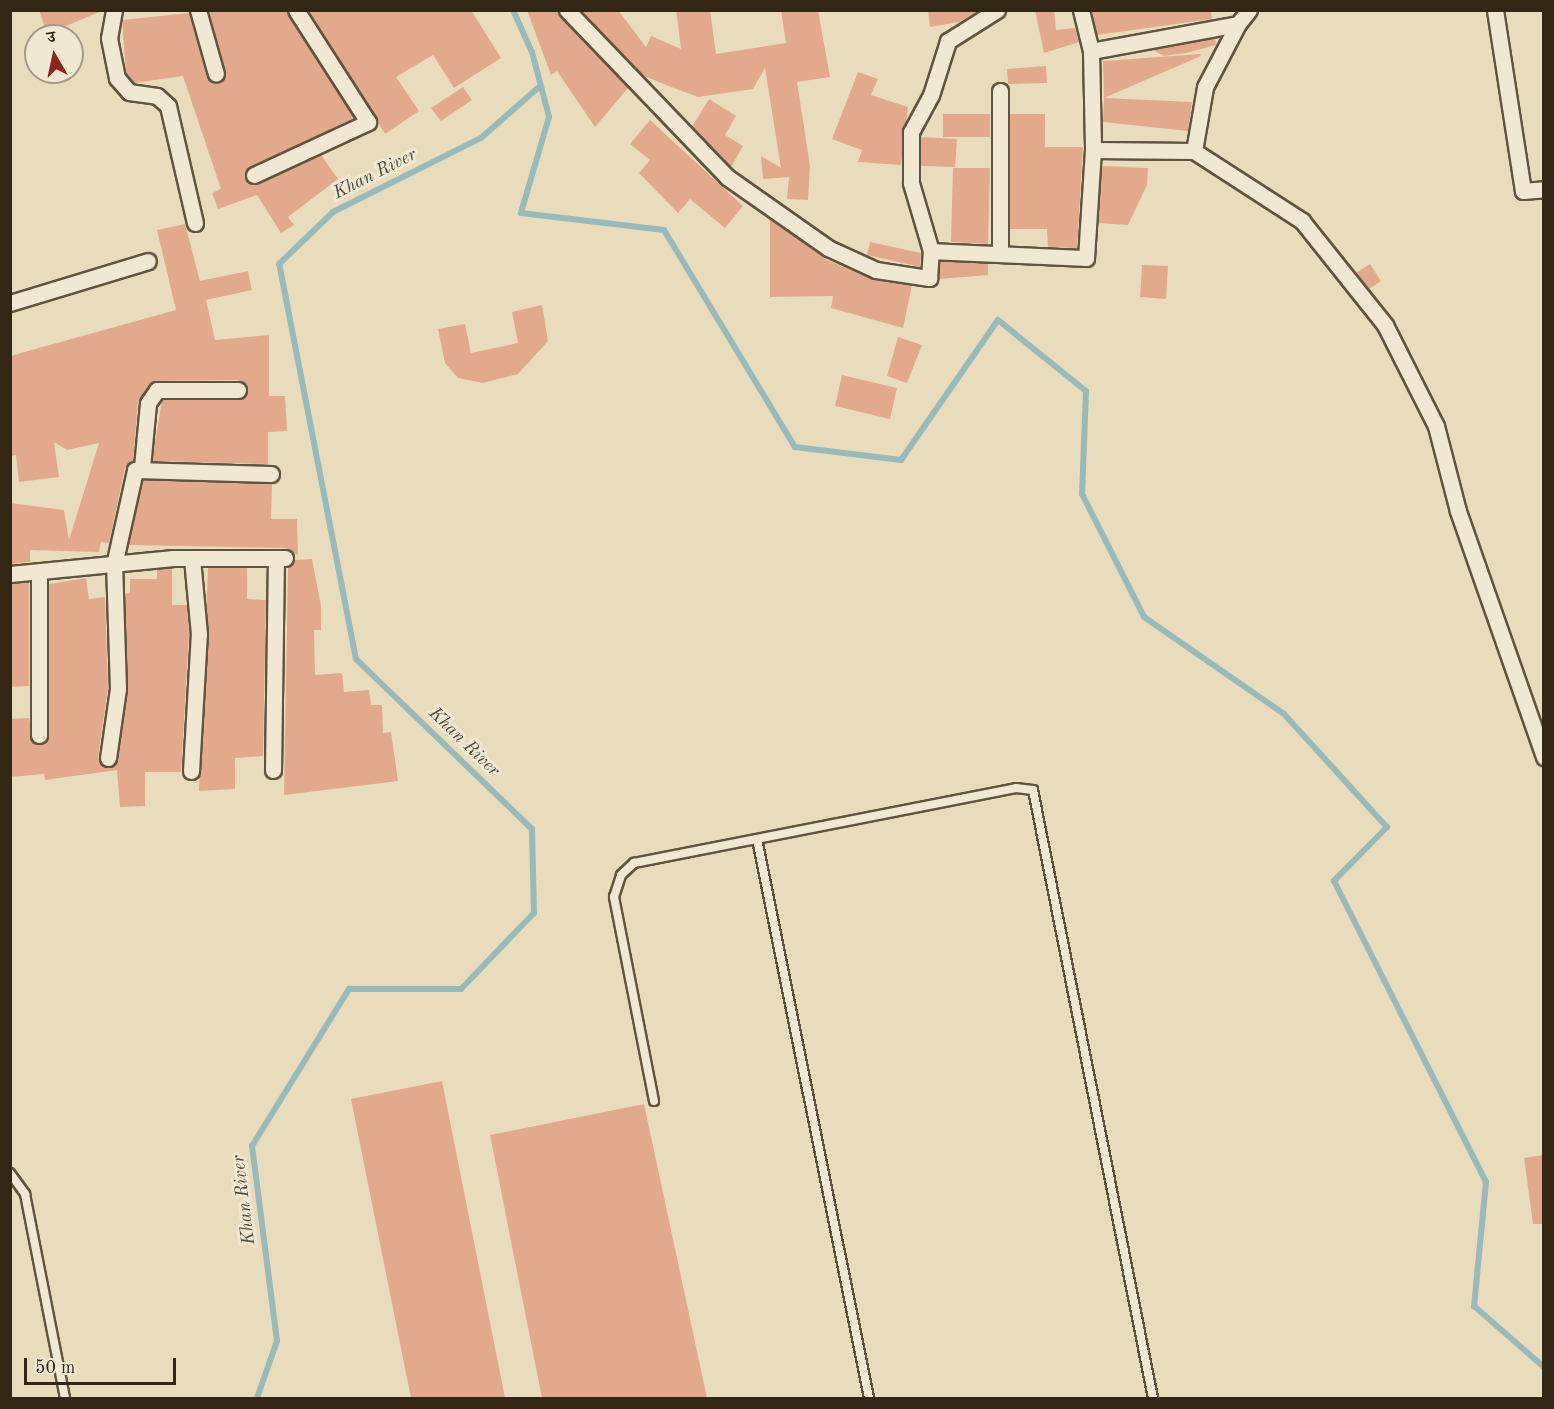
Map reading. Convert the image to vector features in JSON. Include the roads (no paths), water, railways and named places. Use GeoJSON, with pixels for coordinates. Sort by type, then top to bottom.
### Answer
{"type":"FeatureCollection","features":[{"type":"Feature","properties":{"kind":"street"},"geometry":{"type":"LineString","coordinates":[[114,10],[109,38],[117,78],[129,92],[157,96],[168,106],[195,223]]}},
{"type":"Feature","properties":{"kind":"street"},"geometry":{"type":"LineString","coordinates":[[198,10],[216,74]]}},
{"type":"Feature","properties":{"kind":"street"},"geometry":{"type":"LineString","coordinates":[[254,175],[368,122],[296,10]]}},
{"type":"Feature","properties":{"kind":"street"},"geometry":{"type":"LineString","coordinates":[[567,10],[727,177],[828,248],[876,270],[929,278],[931,251],[911,183],[911,132],[931,95],[948,41],[997,10]]}},
{"type":"Feature","properties":{"kind":"street"},"geometry":{"type":"LineString","coordinates":[[931,251],[1086,258],[1093,150],[1091,51],[1081,10]]}},
{"type":"Feature","properties":{"kind":"street"},"geometry":{"type":"LineString","coordinates":[[1194,151],[1205,87],[1238,24],[1249,10]]}},
{"type":"Feature","properties":{"kind":"street"},"geometry":{"type":"LineString","coordinates":[[1495,10],[1523,191],[1544,189]]}},
{"type":"Feature","properties":{"kind":"street"},"geometry":{"type":"LineString","coordinates":[[1091,51],[1238,24]]}},
{"type":"Feature","properties":{"kind":"street"},"geometry":{"type":"LineString","coordinates":[[1000,91],[1000,254]]}},
{"type":"Feature","properties":{"kind":"street"},"geometry":{"type":"LineString","coordinates":[[1093,150],[1194,151],[1302,221],[1385,325],[1436,426],[1458,511],[1544,757]]}},
{"type":"Feature","properties":{"kind":"street"},"geometry":{"type":"LineString","coordinates":[[10,303],[148,261]]}},
{"type":"Feature","properties":{"kind":"street"},"geometry":{"type":"LineString","coordinates":[[108,758],[118,689],[114,565],[130,481],[142,467],[148,403],[157,390],[238,390]]}},
{"type":"Feature","properties":{"kind":"street"},"geometry":{"type":"LineString","coordinates":[[142,467],[271,474]]}},
{"type":"Feature","properties":{"kind":"street"},"geometry":{"type":"LineString","coordinates":[[191,771],[199,634],[192,558]]}},
{"type":"Feature","properties":{"kind":"street"},"geometry":{"type":"LineString","coordinates":[[10,574],[192,558],[281,558],[273,770]]}},
{"type":"Feature","properties":{"kind":"street"},"geometry":{"type":"LineString","coordinates":[[39,572],[39,735]]}},
{"type":"Feature","properties":{"kind":"lane"},"geometry":{"type":"LineString","coordinates":[[654,1101],[614,897],[621,875],[634,863],[1016,788],[1034,790],[1153,1398]]}},
{"type":"Feature","properties":{"kind":"lane"},"geometry":{"type":"LineString","coordinates":[[758,839],[869,1398]]}},
{"type":"Feature","properties":{"kind":"lane"},"geometry":{"type":"LineString","coordinates":[[10,1173],[25,1194],[64,1398]]}},
{"type":"Feature","properties":{"kind":"waterway"},"geometry":{"type":"LineString","coordinates":[[513,10],[532,52],[549,117],[521,213],[664,230],[795,447],[901,460],[998,320],[1086,391],[1082,494],[1144,617],[1284,714],[1387,827],[1334,881],[1486,1182],[1474,1306],[1544,1367]]}},
{"type":"Feature","properties":{"kind":"waterway","name":"Khan River"},"geometry":{"type":"LineString","coordinates":[[257,1398],[277,1341],[252,1146],[349,989],[461,989],[534,913],[532,829],[356,659],[279,264],[333,212],[481,138],[538,88]]}}]}
